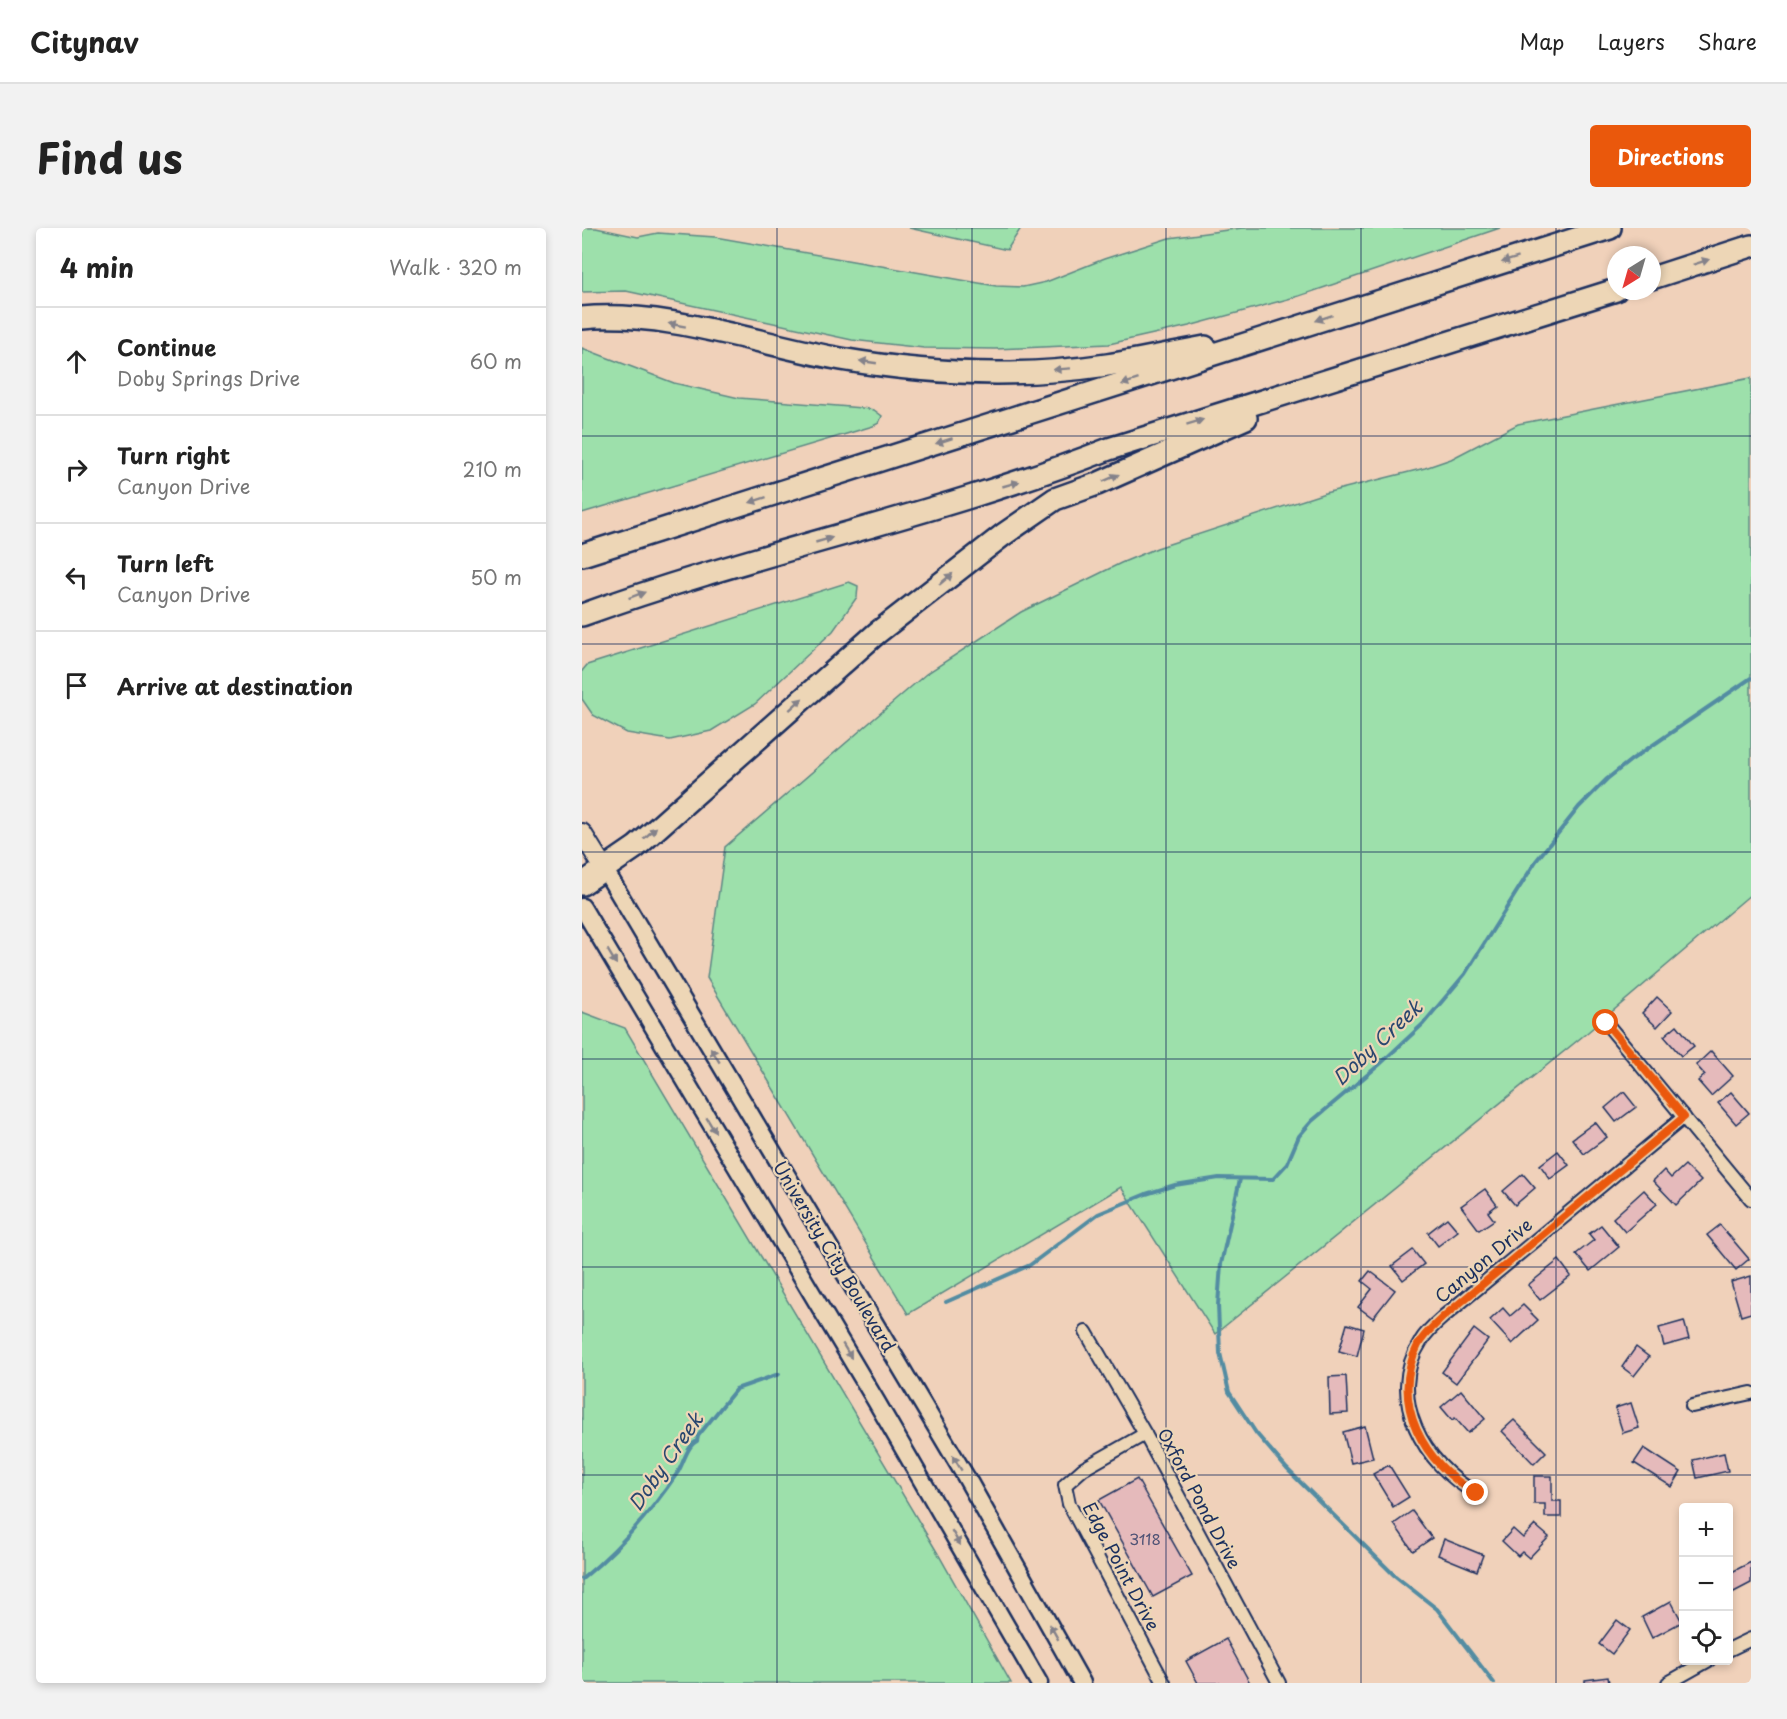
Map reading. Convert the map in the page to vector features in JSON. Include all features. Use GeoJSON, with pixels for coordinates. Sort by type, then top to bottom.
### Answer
{"type":"FeatureCollection","features":[{"type":"Feature","properties":{"kind":"highway"},"geometry":{"type":"LineString","coordinates":[[582,555],[1610,228]]}},
{"type":"Feature","properties":{"kind":"highway"},"geometry":{"type":"LineString","coordinates":[[1661,275],[1751,246]]}},
{"type":"Feature","properties":{"kind":"highway"},"geometry":{"type":"LineString","coordinates":[[582,615],[659,587],[1039,476],[1109,449],[1316,386],[1607,293]]}},
{"type":"Feature","properties":{"kind":"highway"},"geometry":{"type":"LineString","coordinates":[[582,318],[627,317],[677,324],[841,359],[952,372],[1018,372],[1107,365],[1285,332]]}},
{"type":"Feature","properties":{"kind":"highway"},"geometry":{"type":"LineString","coordinates":[[582,884],[636,847],[877,633],[912,609],[958,569],[1055,499],[1097,484],[1316,386]]}},
{"type":"Feature","properties":{"kind":"main road","name":"University City Boulevard"},"geometry":{"type":"LineString","coordinates":[[582,834],[966,1477],[1082,1683]]}},
{"type":"Feature","properties":{"kind":"main road"},"geometry":{"type":"LineString","coordinates":[[582,907],[876,1401],[1039,1683]]}},
{"type":"Feature","properties":{"kind":"street"},"geometry":{"type":"LineString","coordinates":[[1606,1023],[1751,1199]]}},
{"type":"Feature","properties":{"kind":"street","name":"Canyon Drive"},"geometry":{"type":"LineString","coordinates":[[1476,1493],[1459,1484],[1445,1472],[1422,1440],[1410,1416],[1406,1389],[1409,1370],[1419,1343],[1443,1317],[1684,1117]]}},
{"type":"Feature","properties":{"kind":"street","name":"Oxford Pond Drive"},"geometry":{"type":"LineString","coordinates":[[1086,1332],[1145,1434],[1279,1683]]}},
{"type":"Feature","properties":{"kind":"street"},"geometry":{"type":"LineString","coordinates":[[1692,1406],[1751,1393]]}},
{"type":"Feature","properties":{"kind":"street","name":"Edge Point Drive"},"geometry":{"type":"LineString","coordinates":[[1145,1434],[1083,1469],[1065,1485],[1069,1504],[1164,1683]]}},
{"type":"Feature","properties":{"kind":"street"},"geometry":{"type":"LineString","coordinates":[[1733,1648],[1751,1639]]}},
{"type":"Feature","properties":{"kind":"street"},"geometry":{"type":"LineString","coordinates":[[1668,1683],[1700,1665]]}},
{"type":"Feature","properties":{"kind":"green space"},"geometry":{"type":"Polygon","coordinates":[[[582,228],[596,228],[638,237],[658,233],[715,237],[996,286],[1023,287],[1046,282],[1104,259],[1169,238],[1242,228],[1500,228],[1299,296],[1189,326],[1109,344],[995,349],[924,348],[852,340],[626,291],[582,292],[582,228]]]}},
{"type":"Feature","properties":{"kind":"green space"},"geometry":{"type":"Polygon","coordinates":[[[909,228],[1021,228],[1007,250],[909,228]]]}},
{"type":"Feature","properties":{"kind":"green space"},"geometry":{"type":"Polygon","coordinates":[[[582,348],[674,383],[739,398],[862,408],[874,410],[882,416],[879,423],[873,426],[582,513],[582,348]]]}},
{"type":"Feature","properties":{"kind":"green space"},"geometry":{"type":"Polygon","coordinates":[[[1751,378],[1751,894],[1588,1032],[1215,1334],[1121,1187],[908,1314],[707,978],[725,847],[926,674],[1021,612],[1121,563],[1157,548],[1325,493],[1425,468],[1451,459],[1518,424],[1751,378]]]}},
{"type":"Feature","properties":{"kind":"green space"},"geometry":{"type":"Polygon","coordinates":[[[849,582],[858,586],[857,597],[833,631],[755,704],[711,731],[670,740],[627,733],[593,715],[582,699],[582,671],[587,665],[849,582]]]}},
{"type":"Feature","properties":{"kind":"green space"},"geometry":{"type":"Polygon","coordinates":[[[582,1012],[625,1028],[937,1552],[1011,1683],[582,1683],[582,1012]]]}},
{"type":"Feature","properties":{"kind":"building"},"geometry":{"type":"Polygon","coordinates":[[[1657,997],[1672,1011],[1657,1027],[1642,1013],[1657,997]]]}},
{"type":"Feature","properties":{"kind":"building"},"geometry":{"type":"Polygon","coordinates":[[[1677,1025],[1694,1046],[1681,1056],[1664,1036],[1677,1025]]]}},
{"type":"Feature","properties":{"kind":"building"},"geometry":{"type":"Polygon","coordinates":[[[1711,1051],[1733,1076],[1711,1096],[1698,1081],[1705,1075],[1696,1065],[1711,1051]]]}},
{"type":"Feature","properties":{"kind":"building"},"geometry":{"type":"Polygon","coordinates":[[[1624,1092],[1636,1107],[1616,1122],[1605,1108],[1624,1092]]]}},
{"type":"Feature","properties":{"kind":"building"},"geometry":{"type":"Polygon","coordinates":[[[1731,1092],[1749,1113],[1736,1124],[1718,1103],[1731,1092]]]}},
{"type":"Feature","properties":{"kind":"building"},"geometry":{"type":"Polygon","coordinates":[[[1595,1122],[1607,1137],[1584,1154],[1572,1139],[1595,1122]]]}},
{"type":"Feature","properties":{"kind":"building"},"geometry":{"type":"Polygon","coordinates":[[[1558,1151],[1569,1165],[1550,1179],[1540,1165],[1558,1151]]]}},
{"type":"Feature","properties":{"kind":"building"},"geometry":{"type":"Polygon","coordinates":[[[1685,1165],[1701,1181],[1676,1205],[1653,1181],[1664,1170],[1671,1178],[1685,1165]]]}},
{"type":"Feature","properties":{"kind":"building"},"geometry":{"type":"Polygon","coordinates":[[[1523,1174],[1535,1188],[1515,1205],[1503,1191],[1523,1174]]]}},
{"type":"Feature","properties":{"kind":"building"},"geometry":{"type":"Polygon","coordinates":[[[1485,1189],[1497,1205],[1488,1212],[1494,1220],[1479,1230],[1461,1206],[1485,1189]]]}},
{"type":"Feature","properties":{"kind":"building"},"geometry":{"type":"Polygon","coordinates":[[[1644,1190],[1657,1204],[1625,1232],[1613,1218],[1644,1190]]]}},
{"type":"Feature","properties":{"kind":"building"},"geometry":{"type":"Polygon","coordinates":[[[1447,1218],[1458,1231],[1438,1246],[1428,1233],[1447,1218]]]}},
{"type":"Feature","properties":{"kind":"building"},"geometry":{"type":"Polygon","coordinates":[[[1601,1225],[1619,1247],[1590,1271],[1576,1254],[1594,1240],[1589,1234],[1601,1225]]]}},
{"type":"Feature","properties":{"kind":"building"},"geometry":{"type":"Polygon","coordinates":[[[1720,1225],[1749,1259],[1736,1270],[1707,1235],[1720,1225]]]}},
{"type":"Feature","properties":{"kind":"building"},"geometry":{"type":"Polygon","coordinates":[[[1413,1250],[1424,1264],[1403,1280],[1392,1266],[1413,1250]]]}},
{"type":"Feature","properties":{"kind":"building"},"geometry":{"type":"Polygon","coordinates":[[[1559,1260],[1571,1276],[1540,1300],[1528,1285],[1559,1260]]]}},
{"type":"Feature","properties":{"kind":"building"},"geometry":{"type":"Polygon","coordinates":[[[1370,1271],[1395,1290],[1373,1318],[1358,1307],[1372,1289],[1362,1281],[1370,1271]]]}},
{"type":"Feature","properties":{"kind":"building"},"geometry":{"type":"Polygon","coordinates":[[[1751,1276],[1751,1313],[1741,1316],[1731,1282],[1751,1276]]]}},
{"type":"Feature","properties":{"kind":"building"},"geometry":{"type":"Polygon","coordinates":[[[1523,1305],[1538,1320],[1512,1344],[1490,1320],[1503,1308],[1510,1316],[1523,1305]]]}},
{"type":"Feature","properties":{"kind":"building"},"geometry":{"type":"Polygon","coordinates":[[[1684,1321],[1689,1339],[1664,1346],[1659,1328],[1684,1321]]]}},
{"type":"Feature","properties":{"kind":"building"},"geometry":{"type":"Polygon","coordinates":[[[1347,1324],[1364,1329],[1357,1356],[1339,1351],[1347,1324]]]}},
{"type":"Feature","properties":{"kind":"building"},"geometry":{"type":"Polygon","coordinates":[[[1474,1329],[1488,1340],[1456,1383],[1442,1372],[1474,1329]]]}},
{"type":"Feature","properties":{"kind":"building"},"geometry":{"type":"Polygon","coordinates":[[[1636,1347],[1649,1357],[1634,1376],[1622,1367],[1636,1347]]]}},
{"type":"Feature","properties":{"kind":"building"},"geometry":{"type":"Polygon","coordinates":[[[1346,1376],[1348,1413],[1330,1414],[1329,1377],[1346,1376]]]}},
{"type":"Feature","properties":{"kind":"building"},"geometry":{"type":"Polygon","coordinates":[[[1461,1390],[1485,1419],[1468,1433],[1441,1407],[1461,1390]]]}},
{"type":"Feature","properties":{"kind":"building"},"geometry":{"type":"Polygon","coordinates":[[[1631,1403],[1639,1428],[1623,1433],[1615,1408],[1631,1403]]]}},
{"type":"Feature","properties":{"kind":"building"},"geometry":{"type":"Polygon","coordinates":[[[1514,1420],[1546,1452],[1534,1464],[1502,1431],[1514,1420]]]}},
{"type":"Feature","properties":{"kind":"building"},"geometry":{"type":"Polygon","coordinates":[[[1365,1426],[1373,1458],[1351,1463],[1343,1432],[1365,1426]]]}},
{"type":"Feature","properties":{"kind":"building"},"geometry":{"type":"Polygon","coordinates":[[[1644,1448],[1681,1472],[1672,1487],[1634,1463],[1644,1448]]]}},
{"type":"Feature","properties":{"kind":"building"},"geometry":{"type":"Polygon","coordinates":[[[1724,1453],[1728,1471],[1697,1478],[1693,1460],[1724,1453]]]}},
{"type":"Feature","properties":{"kind":"building"},"geometry":{"type":"Polygon","coordinates":[[[1389,1465],[1409,1497],[1393,1507],[1373,1474],[1389,1465]]]}},
{"type":"Feature","properties":{"kind":"building"},"geometry":{"type":"Polygon","coordinates":[[[1534,1476],[1552,1476],[1552,1501],[1561,1501],[1561,1517],[1545,1517],[1545,1504],[1534,1504],[1534,1476]]]}},
{"type":"Feature","properties":{"kind":"building"},"geometry":{"type":"Polygon","coordinates":[[[1137,1479],[1192,1576],[1153,1597],[1099,1500],[1137,1479]]]}},
{"type":"Feature","properties":{"kind":"building"},"geometry":{"type":"Polygon","coordinates":[[[1412,1511],[1432,1538],[1413,1551],[1394,1524],[1412,1511]]]}},
{"type":"Feature","properties":{"kind":"building"},"geometry":{"type":"Polygon","coordinates":[[[1535,1525],[1549,1537],[1529,1558],[1522,1552],[1518,1556],[1502,1541],[1513,1529],[1523,1538],[1535,1525]]]}},
{"type":"Feature","properties":{"kind":"building"},"geometry":{"type":"Polygon","coordinates":[[[1444,1539],[1483,1555],[1477,1571],[1438,1555],[1444,1539]]]}},
{"type":"Feature","properties":{"kind":"building"},"geometry":{"type":"Polygon","coordinates":[[[1751,1562],[1751,1583],[1733,1592],[1733,1571],[1751,1562]]]}},
{"type":"Feature","properties":{"kind":"building"},"geometry":{"type":"Polygon","coordinates":[[[1671,1601],[1679,1616],[1679,1624],[1652,1638],[1642,1617],[1671,1601]]]}},
{"type":"Feature","properties":{"kind":"building"},"geometry":{"type":"Polygon","coordinates":[[[1617,1620],[1630,1630],[1612,1654],[1599,1644],[1617,1620]]]}},
{"type":"Feature","properties":{"kind":"building"},"geometry":{"type":"Polygon","coordinates":[[[1226,1639],[1250,1683],[1198,1683],[1186,1661],[1226,1639]]]}},
{"type":"Feature","properties":{"kind":"building"},"geometry":{"type":"Polygon","coordinates":[[[1608,1677],[1609,1683],[1585,1683],[1585,1680],[1608,1677]]]}},
{"type":"Feature","properties":{"kind":"waterway","name":"Doby Creek"},"geometry":{"type":"LineString","coordinates":[[946,1302],[1030,1265],[1098,1214],[1146,1194],[1175,1185],[1219,1178],[1273,1179],[1287,1164],[1299,1136],[1312,1121],[1379,1065],[1423,1024],[1465,974],[1536,861],[1579,807],[1607,779],[1631,760],[1751,678]]}},
{"type":"Feature","properties":{"kind":"waterway"},"geometry":{"type":"LineString","coordinates":[[1240,1179],[1221,1264],[1218,1305],[1220,1353],[1229,1392],[1256,1433],[1287,1469],[1394,1575],[1437,1609],[1494,1683]]}},
{"type":"Feature","properties":{"kind":"waterway","name":"Doby Creek"},"geometry":{"type":"LineString","coordinates":[[582,1579],[609,1555],[646,1515],[678,1472],[688,1450],[736,1389],[779,1374]]}},
{"type":"Feature","properties":{"kind":"route"},"geometry":{"type":"LineString","coordinates":[[1476,1493],[1459,1484],[1439,1465],[1416,1431],[1410,1416],[1406,1389],[1411,1361],[1419,1343],[1443,1317],[1684,1117],[1606,1023]]}}]}
